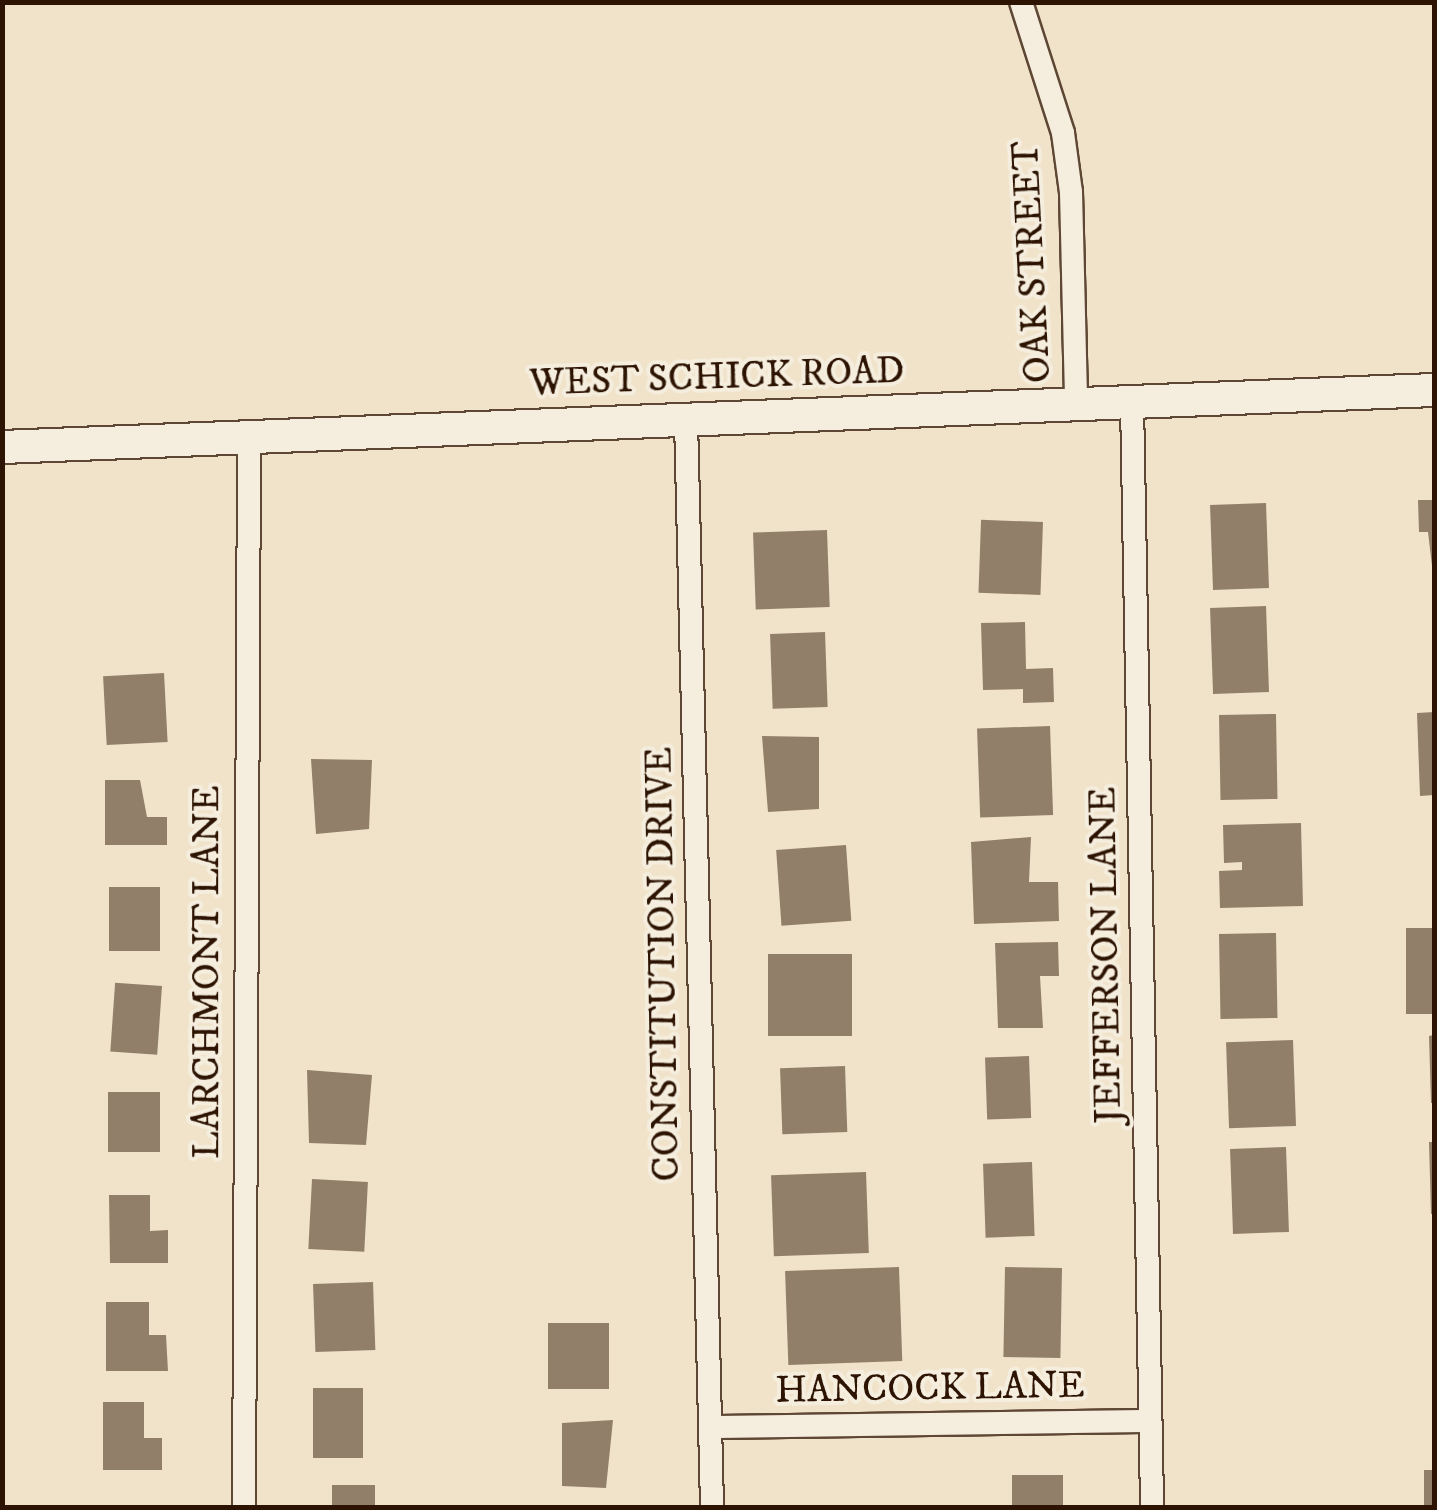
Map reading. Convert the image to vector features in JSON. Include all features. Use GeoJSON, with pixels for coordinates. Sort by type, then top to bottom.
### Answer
{"type":"FeatureCollection","features":[{"type":"Feature","properties":{"kind":"street","name":"OAK STREET"},"geometry":{"type":"LineString","coordinates":[[1021,2],[1040,49],[1066,153],[1076,404]]}},
{"type":"Feature","properties":{"kind":"street","name":"WEST SCHICK ROAD"},"geometry":{"type":"LineString","coordinates":[[2,447],[1434,390]]}},
{"type":"Feature","properties":{"kind":"street","name":"JEFFERSON LANE"},"geometry":{"type":"LineString","coordinates":[[1132,402],[1152,1508]]}},
{"type":"Feature","properties":{"kind":"street","name":"CONSTITUTION DRIVE"},"geometry":{"type":"LineString","coordinates":[[686,419],[712,1508]]}},
{"type":"Feature","properties":{"kind":"street","name":"LARCHMONT LANE"},"geometry":{"type":"LineString","coordinates":[[244,1508],[249,437]]}},
{"type":"Feature","properties":{"kind":"street","name":"HANCOCK LANE"},"geometry":{"type":"LineString","coordinates":[[711,1427],[1150,1421]]}},
{"type":"Feature","properties":{"kind":"building"},"geometry":{"type":"Polygon","coordinates":[[[1418,500],[1434,500],[1434,583],[1428,532],[1419,532],[1418,500]]]}},
{"type":"Feature","properties":{"kind":"building"},"geometry":{"type":"Polygon","coordinates":[[[1266,503],[1269,588],[1213,590],[1210,505],[1266,503]]]}},
{"type":"Feature","properties":{"kind":"building"},"geometry":{"type":"Polygon","coordinates":[[[981,520],[1043,522],[1040,595],[978,593],[981,520]]]}},
{"type":"Feature","properties":{"kind":"building"},"geometry":{"type":"Polygon","coordinates":[[[827,530],[830,607],[756,610],[753,533],[827,530]]]}},
{"type":"Feature","properties":{"kind":"building"},"geometry":{"type":"Polygon","coordinates":[[[1266,606],[1269,692],[1213,694],[1210,608],[1266,606]]]}},
{"type":"Feature","properties":{"kind":"building"},"geometry":{"type":"Polygon","coordinates":[[[1025,622],[1026,669],[1053,668],[1054,702],[1023,703],[1023,689],[983,690],[981,623],[1025,622]]]}},
{"type":"Feature","properties":{"kind":"building"},"geometry":{"type":"Polygon","coordinates":[[[825,632],[828,707],[773,709],[770,634],[825,632]]]}},
{"type":"Feature","properties":{"kind":"building"},"geometry":{"type":"Polygon","coordinates":[[[164,673],[168,742],[107,745],[103,676],[164,673]]]}},
{"type":"Feature","properties":{"kind":"building"},"geometry":{"type":"Polygon","coordinates":[[[1434,712],[1434,795],[1420,796],[1417,713],[1434,712]]]}},
{"type":"Feature","properties":{"kind":"building"},"geometry":{"type":"Polygon","coordinates":[[[1276,714],[1277,799],[1220,800],[1219,715],[1276,714]]]}},
{"type":"Feature","properties":{"kind":"building"},"geometry":{"type":"Polygon","coordinates":[[[1050,726],[1053,815],[980,817],[977,729],[1050,726]]]}},
{"type":"Feature","properties":{"kind":"building"},"geometry":{"type":"Polygon","coordinates":[[[762,736],[819,737],[819,809],[768,812],[762,736]]]}},
{"type":"Feature","properties":{"kind":"building"},"geometry":{"type":"Polygon","coordinates":[[[311,759],[372,760],[369,829],[316,834],[311,759]]]}},
{"type":"Feature","properties":{"kind":"building"},"geometry":{"type":"Polygon","coordinates":[[[105,780],[140,780],[147,817],[167,817],[167,845],[105,845],[105,780]]]}},
{"type":"Feature","properties":{"kind":"building"},"geometry":{"type":"Polygon","coordinates":[[[1301,823],[1303,906],[1220,908],[1219,871],[1242,870],[1242,862],[1224,863],[1223,825],[1301,823]]]}},
{"type":"Feature","properties":{"kind":"building"},"geometry":{"type":"Polygon","coordinates":[[[1031,837],[1029,882],[1058,882],[1059,921],[974,924],[971,842],[1031,837]]]}},
{"type":"Feature","properties":{"kind":"building"},"geometry":{"type":"Polygon","coordinates":[[[846,845],[851,921],[781,926],[776,850],[846,845]]]}},
{"type":"Feature","properties":{"kind":"building"},"geometry":{"type":"Polygon","coordinates":[[[109,887],[160,887],[160,951],[109,951],[109,887]]]}},
{"type":"Feature","properties":{"kind":"building"},"geometry":{"type":"Polygon","coordinates":[[[1406,928],[1434,928],[1434,1014],[1406,1014],[1406,928]]]}},
{"type":"Feature","properties":{"kind":"building"},"geometry":{"type":"Polygon","coordinates":[[[1276,933],[1277,1018],[1220,1019],[1219,934],[1276,933]]]}},
{"type":"Feature","properties":{"kind":"building"},"geometry":{"type":"Polygon","coordinates":[[[1058,942],[1059,976],[1040,976],[1043,1028],[998,1028],[995,943],[1058,942]]]}},
{"type":"Feature","properties":{"kind":"building"},"geometry":{"type":"Polygon","coordinates":[[[768,954],[852,954],[852,1036],[768,1036],[768,954]]]}},
{"type":"Feature","properties":{"kind":"building"},"geometry":{"type":"Polygon","coordinates":[[[115,983],[162,986],[157,1055],[110,1052],[115,983]]]}},
{"type":"Feature","properties":{"kind":"building"},"geometry":{"type":"Polygon","coordinates":[[[1434,1035],[1434,1103],[1431,1103],[1429,1036],[1434,1035]]]}},
{"type":"Feature","properties":{"kind":"building"},"geometry":{"type":"Polygon","coordinates":[[[1293,1040],[1296,1126],[1229,1128],[1226,1042],[1293,1040]]]}},
{"type":"Feature","properties":{"kind":"building"},"geometry":{"type":"Polygon","coordinates":[[[1029,1056],[1031,1118],[987,1119],[985,1058],[1029,1056]]]}},
{"type":"Feature","properties":{"kind":"building"},"geometry":{"type":"Polygon","coordinates":[[[845,1066],[847,1132],[782,1134],[780,1068],[845,1066]]]}},
{"type":"Feature","properties":{"kind":"building"},"geometry":{"type":"Polygon","coordinates":[[[307,1070],[372,1075],[366,1145],[309,1143],[307,1070]]]}},
{"type":"Feature","properties":{"kind":"building"},"geometry":{"type":"Polygon","coordinates":[[[108,1092],[160,1092],[160,1152],[108,1152],[108,1092]]]}},
{"type":"Feature","properties":{"kind":"building"},"geometry":{"type":"Polygon","coordinates":[[[1429,1142],[1434,1142],[1434,1214],[1431,1214],[1429,1142]]]}},
{"type":"Feature","properties":{"kind":"building"},"geometry":{"type":"Polygon","coordinates":[[[1286,1147],[1289,1232],[1233,1234],[1230,1149],[1286,1147]]]}},
{"type":"Feature","properties":{"kind":"building"},"geometry":{"type":"Polygon","coordinates":[[[1032,1162],[1035,1236],[986,1238],[983,1164],[1032,1162]]]}},
{"type":"Feature","properties":{"kind":"building"},"geometry":{"type":"Polygon","coordinates":[[[866,1172],[869,1253],[774,1256],[771,1175],[866,1172]]]}},
{"type":"Feature","properties":{"kind":"building"},"geometry":{"type":"Polygon","coordinates":[[[312,1179],[368,1182],[364,1252],[308,1249],[312,1179]]]}},
{"type":"Feature","properties":{"kind":"building"},"geometry":{"type":"Polygon","coordinates":[[[109,1195],[150,1195],[150,1231],[168,1230],[168,1263],[110,1263],[109,1195]]]}},
{"type":"Feature","properties":{"kind":"building"},"geometry":{"type":"Polygon","coordinates":[[[899,1267],[902,1361],[788,1365],[785,1271],[899,1267]]]}},
{"type":"Feature","properties":{"kind":"building"},"geometry":{"type":"Polygon","coordinates":[[[1005,1267],[1062,1268],[1060,1358],[1003,1357],[1005,1267]]]}},
{"type":"Feature","properties":{"kind":"building"},"geometry":{"type":"Polygon","coordinates":[[[373,1282],[375,1350],[315,1352],[313,1284],[373,1282]]]}},
{"type":"Feature","properties":{"kind":"building"},"geometry":{"type":"Polygon","coordinates":[[[106,1302],[149,1302],[149,1335],[166,1335],[168,1371],[106,1371],[106,1302]]]}},
{"type":"Feature","properties":{"kind":"building"},"geometry":{"type":"Polygon","coordinates":[[[548,1323],[609,1323],[609,1389],[548,1389],[548,1323]]]}},
{"type":"Feature","properties":{"kind":"building"},"geometry":{"type":"Polygon","coordinates":[[[313,1388],[363,1388],[363,1458],[313,1458],[313,1388]]]}},
{"type":"Feature","properties":{"kind":"building"},"geometry":{"type":"Polygon","coordinates":[[[103,1402],[144,1402],[144,1438],[162,1438],[162,1470],[103,1470],[103,1402]]]}},
{"type":"Feature","properties":{"kind":"building"},"geometry":{"type":"Polygon","coordinates":[[[613,1420],[606,1488],[562,1486],[562,1423],[613,1420]]]}},
{"type":"Feature","properties":{"kind":"building"},"geometry":{"type":"Polygon","coordinates":[[[1424,1470],[1434,1470],[1434,1508],[1424,1508],[1424,1470]]]}},
{"type":"Feature","properties":{"kind":"building"},"geometry":{"type":"Polygon","coordinates":[[[1012,1475],[1063,1475],[1063,1508],[1012,1508],[1012,1475]]]}},
{"type":"Feature","properties":{"kind":"building"},"geometry":{"type":"Polygon","coordinates":[[[332,1485],[375,1485],[375,1508],[332,1508],[332,1485]]]}}]}
